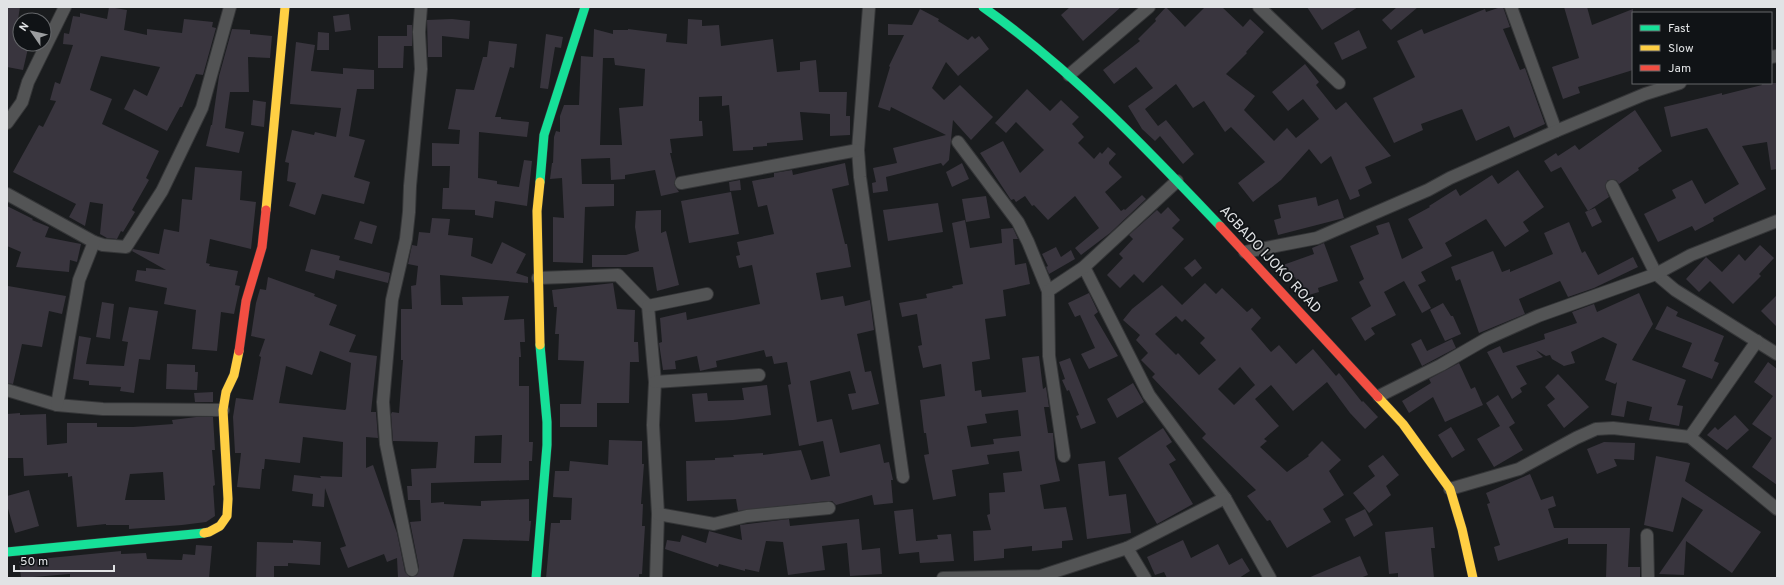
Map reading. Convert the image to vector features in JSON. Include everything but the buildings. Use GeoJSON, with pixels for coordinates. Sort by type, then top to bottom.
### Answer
{"type":"FeatureCollection","features":[{"type":"Feature","properties":{"kind":"street"},"geometry":{"type":"LineString","coordinates":[[7,123],[22,102],[28,82],[65,7]]}},
{"type":"Feature","properties":{"kind":"street"},"geometry":{"type":"LineString","coordinates":[[7,194],[94,242],[103,245],[126,247],[162,191],[202,108],[230,7]]}},
{"type":"Feature","properties":{"kind":"street"},"geometry":{"type":"LineString","coordinates":[[7,552],[209,532],[220,526],[227,516],[228,499],[223,410],[226,392],[234,375],[246,301],[262,247],[268,200],[285,7]]}},
{"type":"Feature","properties":{"kind":"street"},"geometry":{"type":"LineString","coordinates":[[412,570],[386,444],[383,402],[392,300],[406,239],[409,212],[421,69],[419,32],[421,7]]}},
{"type":"Feature","properties":{"kind":"street"},"geometry":{"type":"LineString","coordinates":[[536,578],[547,445],[547,422],[538,328],[537,211],[544,135],[585,7]]}},
{"type":"Feature","properties":{"kind":"street"},"geometry":{"type":"LineString","coordinates":[[869,7],[858,150],[860,177],[903,477]]}},
{"type":"Feature","properties":{"kind":"street","name":"AGBADO IJOKO ROAD"},"geometry":{"type":"LineString","coordinates":[[983,7],[1003,20],[1069,75],[1177,181],[1379,396],[1422,448],[1450,489],[1462,529],[1473,578]]}},
{"type":"Feature","properties":{"kind":"street"},"geometry":{"type":"LineString","coordinates":[[1069,75],[1149,7]]}},
{"type":"Feature","properties":{"kind":"street"},"geometry":{"type":"LineString","coordinates":[[1261,7],[1339,83]]}},
{"type":"Feature","properties":{"kind":"street"},"geometry":{"type":"LineString","coordinates":[[1511,7],[1556,131]]}},
{"type":"Feature","properties":{"kind":"street"},"geometry":{"type":"LineString","coordinates":[[1245,252],[1317,238],[1428,190],[1450,178],[1556,131],[1645,94],[1677,84]]}},
{"type":"Feature","properties":{"kind":"street"},"geometry":{"type":"LineString","coordinates":[[958,142],[1018,222],[1048,291],[1048,356],[1064,456]]}},
{"type":"Feature","properties":{"kind":"street"},"geometry":{"type":"LineString","coordinates":[[681,183],[858,150]]}},
{"type":"Feature","properties":{"kind":"street"},"geometry":{"type":"LineString","coordinates":[[1048,291],[1084,266],[1177,181]]}},
{"type":"Feature","properties":{"kind":"street"},"geometry":{"type":"LineString","coordinates":[[1612,186],[1656,274],[1675,290],[1777,354]]}},
{"type":"Feature","properties":{"kind":"street"},"geometry":{"type":"LineString","coordinates":[[1379,396],[1441,365],[1486,339],[1538,316],[1656,274],[1691,255],[1777,221]]}},
{"type":"Feature","properties":{"kind":"street"},"geometry":{"type":"LineString","coordinates":[[57,405],[79,280],[94,242]]}},
{"type":"Feature","properties":{"kind":"street"},"geometry":{"type":"LineString","coordinates":[[1084,266],[1149,395],[1225,498],[1270,578]]}},
{"type":"Feature","properties":{"kind":"street"},"geometry":{"type":"LineString","coordinates":[[538,278],[618,275],[648,306],[655,382],[653,425],[658,514],[656,578]]}},
{"type":"Feature","properties":{"kind":"street"},"geometry":{"type":"LineString","coordinates":[[648,306],[707,294]]}},
{"type":"Feature","properties":{"kind":"street"},"geometry":{"type":"LineString","coordinates":[[1690,437],[1757,341]]}},
{"type":"Feature","properties":{"kind":"street"},"geometry":{"type":"LineString","coordinates":[[655,382],[759,375]]}},
{"type":"Feature","properties":{"kind":"street"},"geometry":{"type":"LineString","coordinates":[[7,390],[57,405],[103,409],[223,410]]}},
{"type":"Feature","properties":{"kind":"street"},"geometry":{"type":"LineString","coordinates":[[1450,489],[1519,469],[1576,438],[1596,430],[1613,428],[1690,437],[1777,509]]}},
{"type":"Feature","properties":{"kind":"street"},"geometry":{"type":"LineString","coordinates":[[943,578],[1041,577],[1127,548],[1225,498]]}},
{"type":"Feature","properties":{"kind":"street"},"geometry":{"type":"LineString","coordinates":[[658,514],[714,524],[747,516],[829,508]]}},
{"type":"Feature","properties":{"kind":"street"},"geometry":{"type":"LineString","coordinates":[[1647,535],[1648,578]]}},
{"type":"Feature","properties":{"kind":"street"},"geometry":{"type":"LineString","coordinates":[[1127,548],[1145,578]]}},
{"type":"Feature","properties":{"kind":"traffic: fast"},"geometry":{"type":"LineString","coordinates":[[540,182],[544,135],[585,7]]}},
{"type":"Feature","properties":{"kind":"traffic: fast"},"geometry":{"type":"LineString","coordinates":[[983,7],[1047,56],[1107,110],[1220,226]]}},
{"type":"Feature","properties":{"kind":"traffic: fast"},"geometry":{"type":"LineString","coordinates":[[536,578],[547,445],[547,422],[540,345]]}},
{"type":"Feature","properties":{"kind":"traffic: fast"},"geometry":{"type":"LineString","coordinates":[[7,552],[204,533]]}},
{"type":"Feature","properties":{"kind":"traffic: slow"},"geometry":{"type":"LineString","coordinates":[[266,210],[285,7]]}},
{"type":"Feature","properties":{"kind":"traffic: slow"},"geometry":{"type":"LineString","coordinates":[[540,182],[537,211],[540,345]]}},
{"type":"Feature","properties":{"kind":"traffic: slow"},"geometry":{"type":"LineString","coordinates":[[204,533],[220,526],[227,516],[228,499],[223,410],[226,392],[234,375],[239,351]]}},
{"type":"Feature","properties":{"kind":"traffic: slow"},"geometry":{"type":"LineString","coordinates":[[1378,397],[1403,424],[1450,489],[1462,529],[1473,578]]}},
{"type":"Feature","properties":{"kind":"traffic: jam"},"geometry":{"type":"LineString","coordinates":[[239,351],[246,301],[262,247],[266,210]]}},
{"type":"Feature","properties":{"kind":"traffic: jam"},"geometry":{"type":"LineString","coordinates":[[1220,226],[1378,397]]}}]}
